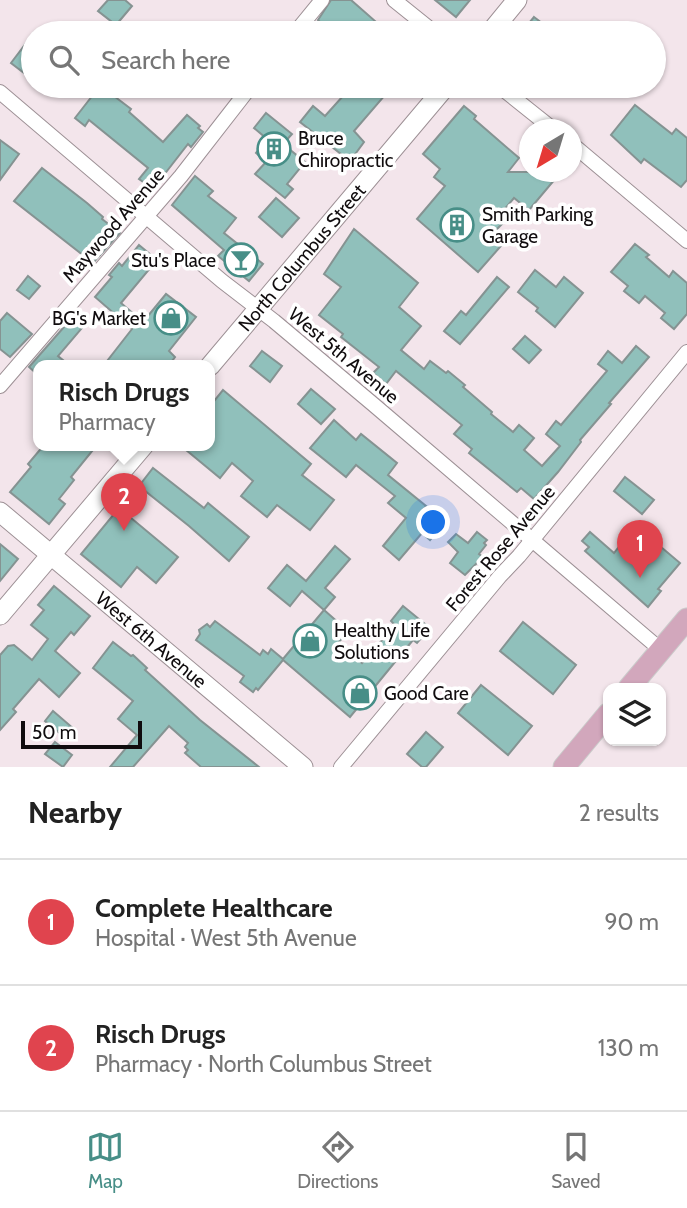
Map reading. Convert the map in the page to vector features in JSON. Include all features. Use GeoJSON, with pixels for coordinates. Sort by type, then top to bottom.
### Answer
{"type":"FeatureCollection","features":[{"type":"Feature","properties":{"kind":"main road"},"geometry":{"type":"LineString","coordinates":[[500,21],[517,0]]}},
{"type":"Feature","properties":{"kind":"main road","name":"North Columbus Street"},"geometry":{"type":"LineString","coordinates":[[215,360],[436,98]]}},
{"type":"Feature","properties":{"kind":"main road"},"geometry":{"type":"LineString","coordinates":[[0,615],[139,451]]}},
{"type":"Feature","properties":{"kind":"main road","name":"West 6th Avenue"},"geometry":{"type":"LineString","coordinates":[[0,512],[303,767]]}},
{"type":"Feature","properties":{"kind":"main road"},"geometry":{"type":"LineString","coordinates":[[633,683],[687,619]]}},
{"type":"Feature","properties":{"kind":"main road"},"geometry":{"type":"LineString","coordinates":[[564,767],[603,720]]}},
{"type":"Feature","properties":{"kind":"street"},"geometry":{"type":"LineString","coordinates":[[305,21],[322,0]]}},
{"type":"Feature","properties":{"kind":"street"},"geometry":{"type":"LineString","coordinates":[[394,0],[420,21]]}},
{"type":"Feature","properties":{"kind":"street","name":"West 5th Avenue"},"geometry":{"type":"LineString","coordinates":[[0,92],[661,650]]}},
{"type":"Feature","properties":{"kind":"street","name":"Maywood Avenue"},"geometry":{"type":"LineString","coordinates":[[0,386],[181,176],[242,98]]}},
{"type":"Feature","properties":{"kind":"street"},"geometry":{"type":"LineString","coordinates":[[514,98],[540,119]]}},
{"type":"Feature","properties":{"kind":"street"},"geometry":{"type":"LineString","coordinates":[[582,152],[687,241]]}},
{"type":"Feature","properties":{"kind":"street","name":"Forest Rose Avenue"},"geometry":{"type":"LineString","coordinates":[[341,767],[687,352]]}},
{"type":"Feature","properties":{"kind":"building"},"geometry":{"type":"Polygon","coordinates":[[[108,0],[125,0],[132,6],[119,21],[111,21],[98,11],[108,0]]]}},
{"type":"Feature","properties":{"kind":"building"},"geometry":{"type":"Polygon","coordinates":[[[331,0],[351,0],[375,21],[319,21],[331,0]]]}},
{"type":"Feature","properties":{"kind":"building"},"geometry":{"type":"Polygon","coordinates":[[[435,0],[470,0],[456,17],[435,0]]]}},
{"type":"Feature","properties":{"kind":"building"},"geometry":{"type":"Polygon","coordinates":[[[21,50],[21,71],[11,63],[21,50]]]}},
{"type":"Feature","properties":{"kind":"building"},"geometry":{"type":"Polygon","coordinates":[[[91,98],[117,98],[163,142],[187,115],[203,132],[191,147],[188,144],[153,189],[139,179],[148,168],[89,120],[85,126],[75,118],[91,98]]]}},
{"type":"Feature","properties":{"kind":"building"},"geometry":{"type":"Polygon","coordinates":[[[341,98],[383,98],[354,131],[364,142],[350,161],[300,122],[313,106],[325,116],[341,98]]]}},
{"type":"Feature","properties":{"kind":"building"},"geometry":{"type":"Polygon","coordinates":[[[635,105],[672,134],[676,129],[687,138],[687,180],[681,187],[644,159],[641,163],[611,135],[635,105]]]}},
{"type":"Feature","properties":{"kind":"building"},"geometry":{"type":"Polygon","coordinates":[[[464,106],[476,116],[474,119],[519,158],[508,172],[519,172],[519,182],[553,182],[529,210],[514,198],[497,218],[503,223],[496,230],[507,239],[478,272],[417,219],[445,186],[434,177],[440,169],[423,154],[464,106]]]}},
{"type":"Feature","properties":{"kind":"building"},"geometry":{"type":"Polygon","coordinates":[[[266,113],[292,134],[283,144],[305,162],[287,184],[293,189],[285,198],[255,174],[266,162],[256,153],[267,139],[254,128],[266,113]]]}},
{"type":"Feature","properties":{"kind":"building"},"geometry":{"type":"Polygon","coordinates":[[[0,140],[19,154],[0,180],[0,140]]]}},
{"type":"Feature","properties":{"kind":"building"},"geometry":{"type":"Polygon","coordinates":[[[42,168],[120,233],[93,263],[14,201],[42,168]]]}},
{"type":"Feature","properties":{"kind":"building"},"geometry":{"type":"Polygon","coordinates":[[[195,176],[213,191],[208,196],[236,218],[224,233],[263,264],[249,281],[218,256],[224,250],[172,205],[195,176]]]}},
{"type":"Feature","properties":{"kind":"building"},"geometry":{"type":"Polygon","coordinates":[[[276,198],[299,218],[282,237],[259,217],[276,198]]]}},
{"type":"Feature","properties":{"kind":"building"},"geometry":{"type":"Polygon","coordinates":[[[354,229],[418,283],[399,307],[421,326],[401,350],[424,369],[430,361],[446,373],[448,371],[513,432],[519,425],[534,438],[524,450],[542,466],[560,446],[546,434],[556,421],[561,425],[607,371],[598,364],[608,351],[622,363],[636,346],[649,357],[609,403],[611,404],[580,440],[558,472],[534,499],[521,488],[517,492],[469,453],[472,449],[454,434],[462,425],[396,371],[386,384],[373,373],[379,367],[341,337],[343,334],[319,315],[341,287],[324,274],[354,229]]]}},
{"type":"Feature","properties":{"kind":"building"},"geometry":{"type":"Polygon","coordinates":[[[635,244],[669,277],[673,271],[687,283],[687,314],[674,329],[661,318],[665,313],[645,296],[639,303],[624,291],[628,286],[611,272],[635,244]]]}},
{"type":"Feature","properties":{"kind":"building"},"geometry":{"type":"Polygon","coordinates":[[[139,245],[157,260],[121,303],[143,322],[166,294],[196,317],[169,351],[175,357],[173,360],[108,360],[132,329],[95,297],[112,277],[109,275],[119,263],[122,266],[139,245]]]}},
{"type":"Feature","properties":{"kind":"building"},"geometry":{"type":"Polygon","coordinates":[[[535,270],[556,287],[564,277],[583,293],[555,327],[536,311],[538,308],[518,292],[535,270]]]}},
{"type":"Feature","properties":{"kind":"building"},"geometry":{"type":"Polygon","coordinates":[[[28,276],[40,286],[29,299],[17,290],[28,276]]]}},
{"type":"Feature","properties":{"kind":"building"},"geometry":{"type":"Polygon","coordinates":[[[497,277],[509,287],[460,344],[444,331],[461,311],[466,315],[497,277]]]}},
{"type":"Feature","properties":{"kind":"building"},"geometry":{"type":"Polygon","coordinates":[[[7,313],[32,334],[10,357],[0,349],[0,321],[7,313]]]}},
{"type":"Feature","properties":{"kind":"building"},"geometry":{"type":"Polygon","coordinates":[[[71,319],[82,328],[58,356],[63,360],[35,360],[71,319]]]}},
{"type":"Feature","properties":{"kind":"building"},"geometry":{"type":"Polygon","coordinates":[[[525,336],[541,350],[529,363],[513,349],[525,336]]]}},
{"type":"Feature","properties":{"kind":"building"},"geometry":{"type":"Polygon","coordinates":[[[262,351],[282,366],[270,382],[250,366],[262,351]]]}},
{"type":"Feature","properties":{"kind":"building"},"geometry":{"type":"Polygon","coordinates":[[[311,389],[335,409],[321,424],[298,404],[311,389]]]}},
{"type":"Feature","properties":{"kind":"building"},"geometry":{"type":"Polygon","coordinates":[[[223,390],[311,464],[302,475],[334,500],[310,530],[277,505],[267,517],[241,496],[253,481],[232,463],[220,478],[187,451],[215,451],[215,400],[223,390]]]}},
{"type":"Feature","properties":{"kind":"building"},"geometry":{"type":"Polygon","coordinates":[[[334,420],[356,440],[361,434],[397,463],[388,475],[426,506],[422,511],[441,527],[430,540],[422,533],[399,560],[383,546],[406,518],[388,503],[395,496],[356,465],[346,477],[310,448],[334,420]]]}},
{"type":"Feature","properties":{"kind":"building"},"geometry":{"type":"Polygon","coordinates":[[[39,451],[92,451],[71,477],[74,480],[59,499],[65,504],[49,524],[10,492],[31,467],[28,464],[39,451]]]}},
{"type":"Feature","properties":{"kind":"building"},"geometry":{"type":"Polygon","coordinates":[[[153,468],[204,508],[208,503],[249,537],[229,561],[139,486],[153,468]]]}},
{"type":"Feature","properties":{"kind":"building"},"geometry":{"type":"Polygon","coordinates":[[[625,477],[654,500],[642,514],[614,491],[625,477]]]}},
{"type":"Feature","properties":{"kind":"building"},"geometry":{"type":"Polygon","coordinates":[[[119,508],[178,557],[156,583],[137,567],[121,587],[81,554],[119,508]]]}},
{"type":"Feature","properties":{"kind":"building"},"geometry":{"type":"Polygon","coordinates":[[[477,532],[487,540],[479,554],[483,557],[465,575],[450,563],[458,552],[448,542],[456,534],[468,543],[477,532]]]}},
{"type":"Feature","properties":{"kind":"building"},"geometry":{"type":"Polygon","coordinates":[[[590,532],[614,553],[618,548],[637,564],[655,542],[680,563],[658,589],[661,591],[648,607],[585,551],[589,547],[582,541],[590,532]]]}},
{"type":"Feature","properties":{"kind":"building"},"geometry":{"type":"Polygon","coordinates":[[[0,544],[18,559],[0,581],[0,544]]]}},
{"type":"Feature","properties":{"kind":"building"},"geometry":{"type":"Polygon","coordinates":[[[335,546],[350,559],[325,588],[335,597],[324,610],[302,591],[290,606],[268,588],[287,565],[306,581],[335,546]]]}},
{"type":"Feature","properties":{"kind":"building"},"geometry":{"type":"Polygon","coordinates":[[[54,586],[90,616],[74,635],[71,632],[55,651],[80,673],[59,697],[39,679],[13,709],[16,712],[0,730],[0,655],[8,646],[14,645],[32,660],[48,639],[31,625],[44,610],[38,605],[54,586]]]}},
{"type":"Feature","properties":{"kind":"building"},"geometry":{"type":"Polygon","coordinates":[[[403,606],[430,628],[417,643],[413,640],[350,717],[283,660],[258,690],[256,688],[253,692],[240,682],[244,676],[196,640],[200,634],[199,630],[207,624],[210,627],[215,621],[260,655],[263,650],[268,654],[271,649],[283,659],[324,610],[348,631],[338,643],[362,663],[395,625],[391,621],[403,606]]]}},
{"type":"Feature","properties":{"kind":"building"},"geometry":{"type":"Polygon","coordinates":[[[523,622],[576,665],[553,694],[500,651],[523,622]]]}},
{"type":"Feature","properties":{"kind":"building"},"geometry":{"type":"Polygon","coordinates":[[[113,642],[133,655],[147,668],[145,670],[200,720],[259,767],[201,767],[185,753],[188,743],[169,726],[133,767],[110,767],[137,735],[118,719],[133,701],[93,668],[113,642]]]}},
{"type":"Feature","properties":{"kind":"building"},"geometry":{"type":"Polygon","coordinates":[[[481,685],[532,726],[508,755],[458,713],[481,685]]]}},
{"type":"Feature","properties":{"kind":"building"},"geometry":{"type":"Polygon","coordinates":[[[53,711],[74,729],[66,738],[45,721],[53,711]]]}},
{"type":"Feature","properties":{"kind":"building"},"geometry":{"type":"Polygon","coordinates":[[[426,732],[443,747],[426,767],[422,767],[407,754],[426,732]]]}},
{"type":"Feature","properties":{"kind":"building"},"geometry":{"type":"Polygon","coordinates":[[[55,742],[72,755],[63,767],[45,754],[55,742]]]}},
{"type":"Feature","properties":{"kind":"place","name":"Bruce Chiropractic"},"geometry":{"type":"Point","coordinates":[274,149]}},
{"type":"Feature","properties":{"kind":"place","name":"Smith Parking Garage"},"geometry":{"type":"Point","coordinates":[457,225]}},
{"type":"Feature","properties":{"kind":"place","name":"Stu's Place"},"geometry":{"type":"Point","coordinates":[241,260]}},
{"type":"Feature","properties":{"kind":"place","name":"BG's Market"},"geometry":{"type":"Point","coordinates":[171,318]}},
{"type":"Feature","properties":{"kind":"place","name":"Risch Drugs"},"geometry":{"type":"Point","coordinates":[124,531]}},
{"type":"Feature","properties":{"kind":"place","name":"Complete Healthcare"},"geometry":{"type":"Point","coordinates":[640,578]}},
{"type":"Feature","properties":{"kind":"place","name":"Healthy Life Solutions"},"geometry":{"type":"Point","coordinates":[310,641]}},
{"type":"Feature","properties":{"kind":"place","name":"Good Care"},"geometry":{"type":"Point","coordinates":[360,693]}}]}
